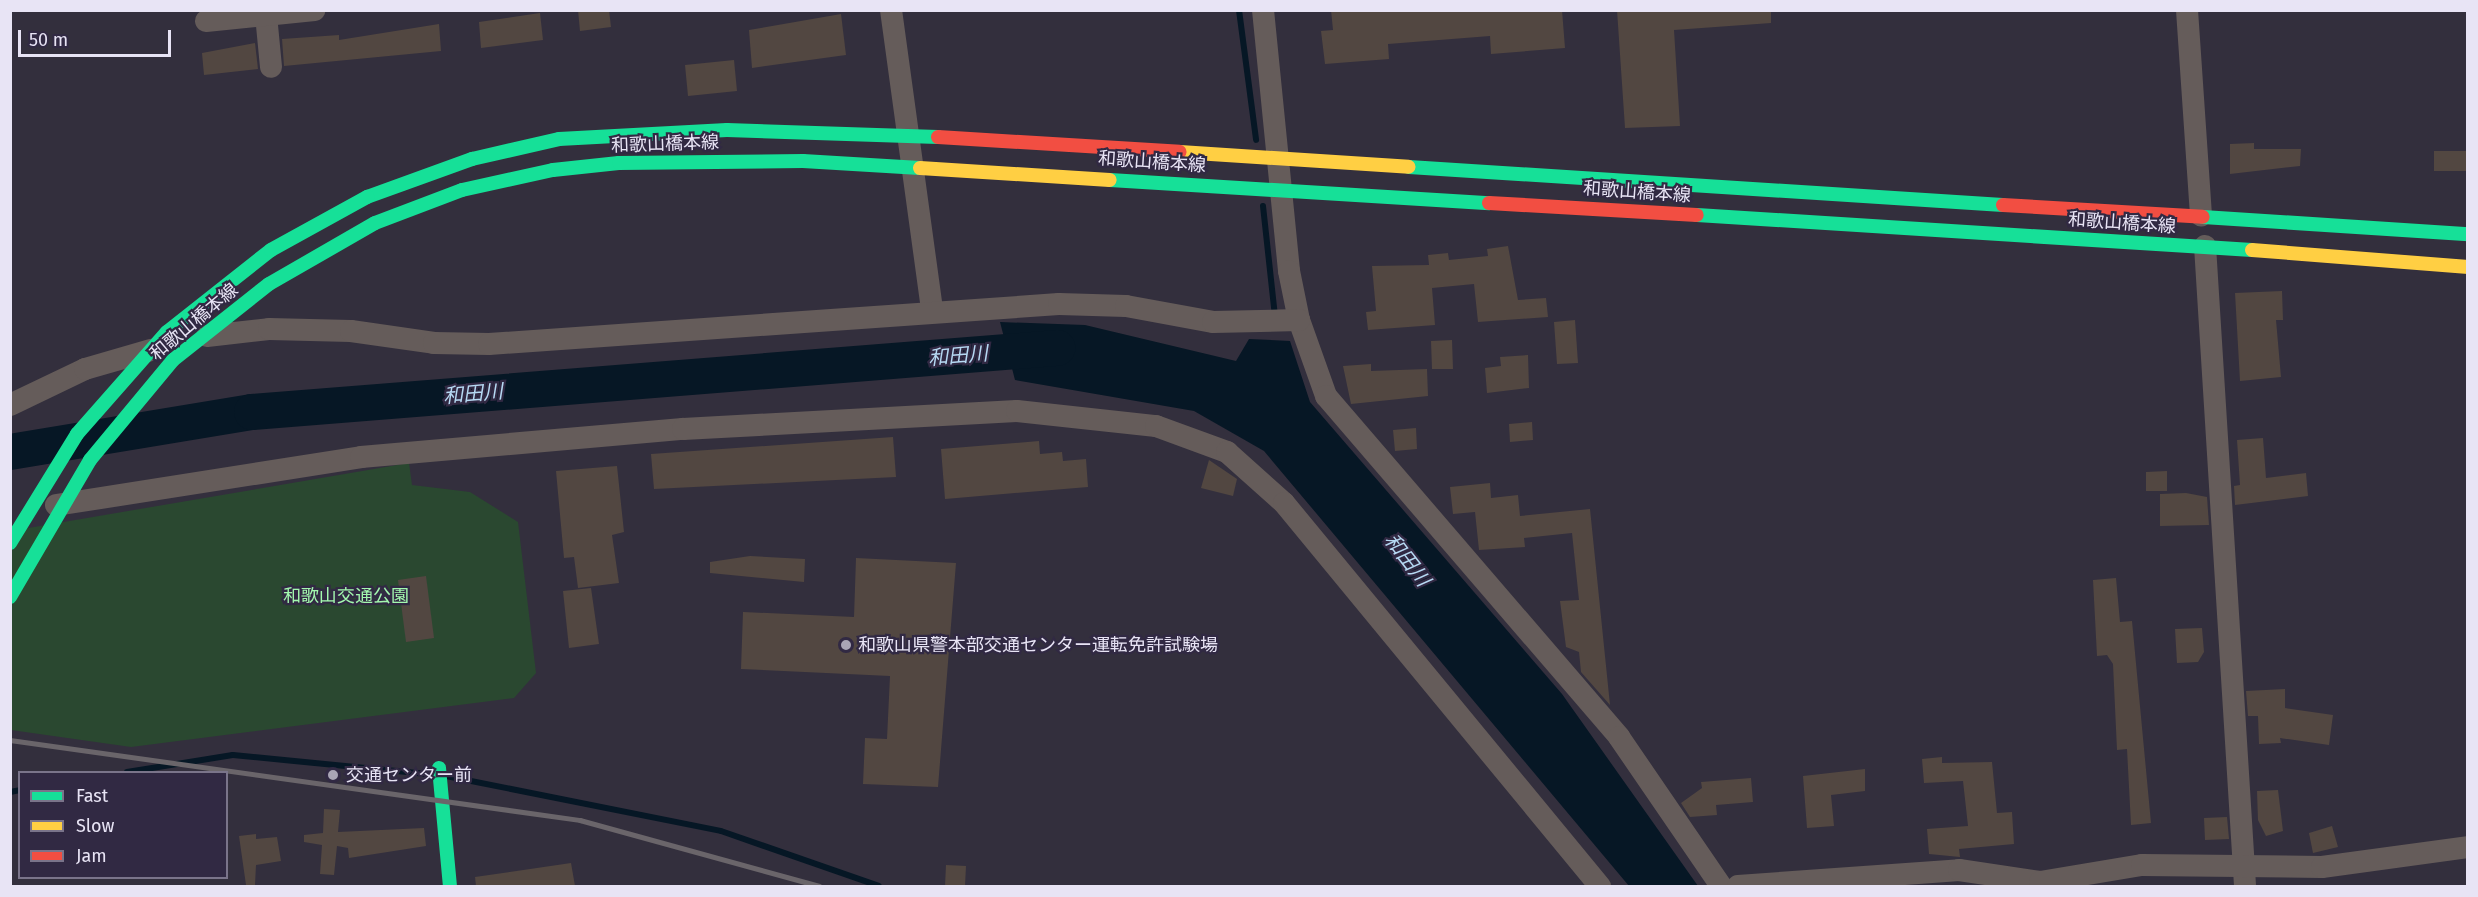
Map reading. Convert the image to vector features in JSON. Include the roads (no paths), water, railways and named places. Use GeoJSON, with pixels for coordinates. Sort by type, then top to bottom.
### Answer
{"type":"FeatureCollection","features":[{"type":"Feature","properties":{"kind":"main road","name":"和歌山橋本線"},"geometry":{"type":"LineString","coordinates":[[10,543],[77,434],[167,332],[271,250],[367,197],[472,159],[593,135],[671,129],[908,135],[2468,234]]}},
{"type":"Feature","properties":{"kind":"main road","name":"和歌山橋本線"},"geometry":{"type":"LineString","coordinates":[[10,597],[90,460],[173,360],[269,284],[375,223],[508,178],[619,163],[912,165],[2205,246],[2468,267]]}},
{"type":"Feature","properties":{"kind":"main road"},"geometry":{"type":"LineString","coordinates":[[440,768],[436,779],[450,886]]}},
{"type":"Feature","properties":{"kind":"street"},"geometry":{"type":"LineString","coordinates":[[206,21],[314,10]]}},
{"type":"Feature","properties":{"kind":"street"},"geometry":{"type":"LineString","coordinates":[[891,10],[932,309]]}},
{"type":"Feature","properties":{"kind":"street"},"geometry":{"type":"LineString","coordinates":[[1263,10],[1280,188],[1299,320],[1326,396],[1619,737],[1721,886]]}},
{"type":"Feature","properties":{"kind":"street"},"geometry":{"type":"LineString","coordinates":[[2187,10],[2201,216]]}},
{"type":"Feature","properties":{"kind":"street"},"geometry":{"type":"LineString","coordinates":[[266,15],[271,67]]}},
{"type":"Feature","properties":{"kind":"street"},"geometry":{"type":"LineString","coordinates":[[2205,246],[2244,876]]}},
{"type":"Feature","properties":{"kind":"street"},"geometry":{"type":"LineString","coordinates":[[10,405],[85,369],[237,331],[351,331],[434,344],[489,344],[932,309],[1070,304],[1126,306],[1213,322],[1299,320]]}},
{"type":"Feature","properties":{"kind":"street"},"geometry":{"type":"LineString","coordinates":[[10,513],[361,457],[683,429],[1017,411],[1156,426],[1227,452],[1284,503],[1600,886]]}},
{"type":"Feature","properties":{"kind":"street"},"geometry":{"type":"LineString","coordinates":[[1738,886],[1959,870],[2040,882],[2142,866],[2244,876],[2468,847]]}},
{"type":"Feature","properties":{"kind":"water"},"geometry":{"type":"Polygon","coordinates":[[[1000,322],[1085,325],[1236,361],[1249,339],[1290,341],[1310,402],[1562,694],[1698,886],[1629,886],[1264,451],[1194,411],[1015,380],[1000,322]]]}},
{"type":"Feature","properties":{"kind":"waterway"},"geometry":{"type":"LineString","coordinates":[[1239,10],[1256,140]]}},
{"type":"Feature","properties":{"kind":"waterway"},"geometry":{"type":"LineString","coordinates":[[1263,206],[1275,316]]}},
{"type":"Feature","properties":{"kind":"waterway","name":"和田川"},"geometry":{"type":"LineString","coordinates":[[10,452],[252,412],[1057,348]]}},
{"type":"Feature","properties":{"kind":"waterway"},"geometry":{"type":"LineString","coordinates":[[133,771],[233,755],[427,774]]}},
{"type":"Feature","properties":{"kind":"waterway"},"geometry":{"type":"LineString","coordinates":[[446,776],[721,831],[879,886]]}},
{"type":"Feature","properties":{"kind":"waterway"},"geometry":{"type":"LineString","coordinates":[[10,792],[18,790]]}},
{"type":"Feature","properties":{"kind":"railway"},"geometry":{"type":"LineString","coordinates":[[10,740],[580,820],[819,886]]}},
{"type":"Feature","properties":{"kind":"place","name":"和歌山県警本部交通センター運転免許試験場"},"geometry":{"type":"Point","coordinates":[846,645]}},
{"type":"Feature","properties":{"kind":"place","name":"交通センター前"},"geometry":{"type":"Point","coordinates":[333,775]}},
{"type":"Feature","properties":{"kind":"park label","name":"和歌山交通公園"},"geometry":{"type":"Point","coordinates":[346,596]}}]}
